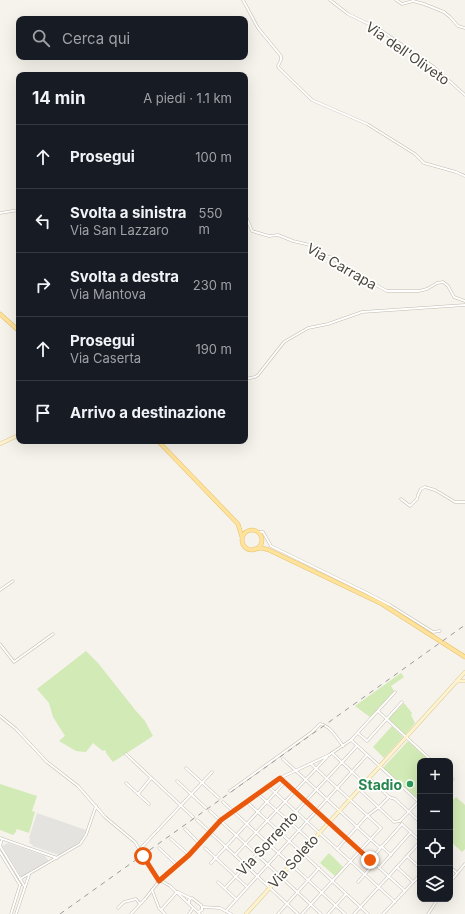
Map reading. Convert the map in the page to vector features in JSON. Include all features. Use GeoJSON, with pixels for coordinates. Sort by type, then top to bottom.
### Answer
{"type":"FeatureCollection","features":[{"type":"Feature","properties":{"kind":"main road"},"geometry":{"type":"LineString","coordinates":[[0,314],[16,328]]}},
{"type":"Feature","properties":{"kind":"main road"},"geometry":{"type":"LineString","coordinates":[[161,444],[238,524],[259,532],[264,544],[269,550]]}},
{"type":"Feature","properties":{"kind":"main road"},"geometry":{"type":"LineString","coordinates":[[238,524],[242,541],[248,549],[254,550],[262,548],[269,550],[366,594],[465,657]]}},
{"type":"Feature","properties":{"kind":"main road"},"geometry":{"type":"LineString","coordinates":[[242,537],[244,533],[251,530]]}},
{"type":"Feature","properties":{"kind":"main road"},"geometry":{"type":"LineString","coordinates":[[254,550],[260,546],[262,540]]}},
{"type":"Feature","properties":{"kind":"street"},"geometry":{"type":"LineString","coordinates":[[243,0],[255,24],[281,56],[278,66],[279,68],[308,98],[367,124],[412,152],[424,164],[456,172],[465,176]]}},
{"type":"Feature","properties":{"kind":"street","name":"Via dell'Oliveto"},"geometry":{"type":"LineString","coordinates":[[330,0],[348,14],[378,29],[434,67],[465,95]]}},
{"type":"Feature","properties":{"kind":"street"},"geometry":{"type":"LineString","coordinates":[[396,0],[404,4],[413,0],[438,9],[450,17],[458,26],[465,28]]}},
{"type":"Feature","properties":{"kind":"street"},"geometry":{"type":"LineString","coordinates":[[0,213],[16,210]]}},
{"type":"Feature","properties":{"kind":"street","name":"Via Carrapa"},"geometry":{"type":"LineString","coordinates":[[248,221],[252,231],[269,236],[278,235],[293,241],[310,245],[317,254],[330,257],[352,272],[384,290],[390,292],[419,291],[427,289],[437,282],[443,282],[448,286],[454,297],[465,301]]}},
{"type":"Feature","properties":{"kind":"street"},"geometry":{"type":"LineString","coordinates":[[248,378],[258,375],[284,342],[308,328],[328,324],[362,312],[465,305]]}},
{"type":"Feature","properties":{"kind":"street"},"geometry":{"type":"LineString","coordinates":[[0,444],[16,436]]}},
{"type":"Feature","properties":{"kind":"street"},"geometry":{"type":"LineString","coordinates":[[401,499],[410,506],[417,499],[421,489],[425,487],[435,490],[455,502],[465,502]]}},
{"type":"Feature","properties":{"kind":"street"},"geometry":{"type":"LineString","coordinates":[[259,532],[263,532],[271,546],[390,605],[433,632],[440,631]]}},
{"type":"Feature","properties":{"kind":"street"},"geometry":{"type":"LineString","coordinates":[[0,590],[13,581]]}},
{"type":"Feature","properties":{"kind":"street"},"geometry":{"type":"LineString","coordinates":[[0,644],[14,662],[53,634]]}},
{"type":"Feature","properties":{"kind":"street","name":"Via Soleto"},"geometry":{"type":"LineString","coordinates":[[246,914],[457,681],[464,678],[465,672]]}},
{"type":"Feature","properties":{"kind":"street"},"geometry":{"type":"LineString","coordinates":[[131,914],[159,880],[189,855],[221,820],[280,778],[329,755],[352,740],[395,692]]}},
{"type":"Feature","properties":{"kind":"street"},"geometry":{"type":"LineString","coordinates":[[358,733],[367,741],[402,702]]}},
{"type":"Feature","properties":{"kind":"street"},"geometry":{"type":"LineString","coordinates":[[378,711],[429,758]]}},
{"type":"Feature","properties":{"kind":"street"},"geometry":{"type":"LineString","coordinates":[[0,716],[16,729],[47,762],[80,789],[137,846],[159,880],[170,886],[199,913],[202,910],[202,907]]}},
{"type":"Feature","properties":{"kind":"street"},"geometry":{"type":"LineString","coordinates":[[230,791],[312,732],[320,724],[333,732],[343,746]]}},
{"type":"Feature","properties":{"kind":"street"},"geometry":{"type":"LineString","coordinates":[[352,740],[417,800]]}},
{"type":"Feature","properties":{"kind":"street","name":"Via Sorrento"},"geometry":{"type":"LineString","coordinates":[[225,888],[357,746]]}},
{"type":"Feature","properties":{"kind":"street"},"geometry":{"type":"LineString","coordinates":[[332,753],[364,783]]}},
{"type":"Feature","properties":{"kind":"street"},"geometry":{"type":"LineString","coordinates":[[126,754],[193,817]]}},
{"type":"Feature","properties":{"kind":"street"},"geometry":{"type":"LineString","coordinates":[[235,855],[329,755]]}},
{"type":"Feature","properties":{"kind":"street"},"geometry":{"type":"LineString","coordinates":[[226,911],[367,755]]}},
{"type":"Feature","properties":{"kind":"street"},"geometry":{"type":"LineString","coordinates":[[283,759],[371,840],[391,855]]}},
{"type":"Feature","properties":{"kind":"street"},"geometry":{"type":"LineString","coordinates":[[302,914],[381,828],[311,764]]}},
{"type":"Feature","properties":{"kind":"street"},"geometry":{"type":"LineString","coordinates":[[186,768],[219,798]]}},
{"type":"Feature","properties":{"kind":"street"},"geometry":{"type":"LineString","coordinates":[[142,854],[142,847],[212,772]]}},
{"type":"Feature","properties":{"kind":"street"},"geometry":{"type":"LineString","coordinates":[[138,794],[152,778]]}},
{"type":"Feature","properties":{"kind":"street"},"geometry":{"type":"LineString","coordinates":[[280,778],[405,891]]}},
{"type":"Feature","properties":{"kind":"street"},"geometry":{"type":"LineString","coordinates":[[369,778],[389,797],[395,799],[417,819]]}},
{"type":"Feature","properties":{"kind":"street"},"geometry":{"type":"LineString","coordinates":[[177,781],[206,808]]}},
{"type":"Feature","properties":{"kind":"street"},"geometry":{"type":"LineString","coordinates":[[212,863],[285,782]]}},
{"type":"Feature","properties":{"kind":"street"},"geometry":{"type":"LineString","coordinates":[[126,783],[149,804]]}},
{"type":"Feature","properties":{"kind":"street"},"geometry":{"type":"LineString","coordinates":[[268,786],[395,902]]}},
{"type":"Feature","properties":{"kind":"street"},"geometry":{"type":"LineString","coordinates":[[359,789],[394,822],[401,823],[417,838]]}},
{"type":"Feature","properties":{"kind":"street"},"geometry":{"type":"LineString","coordinates":[[258,794],[311,841]]}},
{"type":"Feature","properties":{"kind":"street"},"geometry":{"type":"LineString","coordinates":[[337,849],[367,816],[389,797]]}},
{"type":"Feature","properties":{"kind":"street"},"geometry":{"type":"LineString","coordinates":[[223,802],[345,914]]}},
{"type":"Feature","properties":{"kind":"street"},"geometry":{"type":"LineString","coordinates":[[247,802],[368,914]]}},
{"type":"Feature","properties":{"kind":"street"},"geometry":{"type":"LineString","coordinates":[[370,860],[417,804]]}},
{"type":"Feature","properties":{"kind":"street"},"geometry":{"type":"LineString","coordinates":[[20,879],[80,844],[96,806]]}},
{"type":"Feature","properties":{"kind":"street"},"geometry":{"type":"LineString","coordinates":[[210,811],[321,914]]}},
{"type":"Feature","properties":{"kind":"street"},"geometry":{"type":"LineString","coordinates":[[197,820],[298,914]]}},
{"type":"Feature","properties":{"kind":"street"},"geometry":{"type":"LineString","coordinates":[[185,829],[200,844]]}},
{"type":"Feature","properties":{"kind":"street"},"geometry":{"type":"LineString","coordinates":[[379,868],[411,832]]}},
{"type":"Feature","properties":{"kind":"street"},"geometry":{"type":"LineString","coordinates":[[25,887],[0,846],[1,839],[57,858]]}},
{"type":"Feature","properties":{"kind":"street"},"geometry":{"type":"LineString","coordinates":[[171,839],[189,855]]}},
{"type":"Feature","properties":{"kind":"street"},"geometry":{"type":"LineString","coordinates":[[354,914],[417,844]]}},
{"type":"Feature","properties":{"kind":"street"},"geometry":{"type":"LineString","coordinates":[[137,846],[142,847]]}},
{"type":"Feature","properties":{"kind":"street"},"geometry":{"type":"LineString","coordinates":[[159,848],[177,865]]}},
{"type":"Feature","properties":{"kind":"street"},"geometry":{"type":"LineString","coordinates":[[205,848],[247,887]]}},
{"type":"Feature","properties":{"kind":"street"},"geometry":{"type":"LineString","coordinates":[[0,852],[20,885],[25,887]]}},
{"type":"Feature","properties":{"kind":"street"},"geometry":{"type":"LineString","coordinates":[[407,856],[418,866]]}},
{"type":"Feature","properties":{"kind":"street"},"geometry":{"type":"LineString","coordinates":[[358,882],[374,864]]}},
{"type":"Feature","properties":{"kind":"street"},"geometry":{"type":"LineString","coordinates":[[453,878],[465,864]]}},
{"type":"Feature","properties":{"kind":"street"},"geometry":{"type":"LineString","coordinates":[[397,867],[413,882]]}},
{"type":"Feature","properties":{"kind":"street"},"geometry":{"type":"LineString","coordinates":[[278,914],[319,868]]}},
{"type":"Feature","properties":{"kind":"street"},"geometry":{"type":"LineString","coordinates":[[453,870],[457,873]]}},
{"type":"Feature","properties":{"kind":"street"},"geometry":{"type":"LineString","coordinates":[[16,914],[29,874]]}},
{"type":"Feature","properties":{"kind":"street"},"geometry":{"type":"LineString","coordinates":[[384,914],[417,878]]}},
{"type":"Feature","properties":{"kind":"street"},"geometry":{"type":"LineString","coordinates":[[218,882],[236,899]]}},
{"type":"Feature","properties":{"kind":"street"},"geometry":{"type":"LineString","coordinates":[[11,914],[20,885]]}},
{"type":"Feature","properties":{"kind":"street"},"geometry":{"type":"LineString","coordinates":[[152,890],[161,910],[165,914]]}},
{"type":"Feature","properties":{"kind":"street"},"geometry":{"type":"LineString","coordinates":[[177,892],[196,900],[202,907],[220,908],[232,914]]}},
{"type":"Feature","properties":{"kind":"street"},"geometry":{"type":"LineString","coordinates":[[161,910],[177,892]]}},
{"type":"Feature","properties":{"kind":"street"},"geometry":{"type":"LineString","coordinates":[[328,914],[346,894]]}},
{"type":"Feature","properties":{"kind":"street"},"geometry":{"type":"LineString","coordinates":[[189,903],[190,898]]}},
{"type":"Feature","properties":{"kind":"street"},"geometry":{"type":"LineString","coordinates":[[118,908],[124,902],[136,899],[140,904]]}},
{"type":"Feature","properties":{"kind":"street"},"geometry":{"type":"LineString","coordinates":[[428,914],[436,902]]}},
{"type":"Feature","properties":{"kind":"street"},"geometry":{"type":"LineString","coordinates":[[190,914],[193,908]]}},
{"type":"Feature","properties":{"kind":"green space"},"geometry":{"type":"Polygon","coordinates":[[[86,651],[98,663],[145,721],[153,736],[113,762],[106,751],[103,751],[93,743],[86,752],[76,751],[59,741],[65,736],[53,717],[49,703],[37,689],[86,651]]]}},
{"type":"Feature","properties":{"kind":"green space"},"geometry":{"type":"Polygon","coordinates":[[[401,673],[404,677],[391,686],[394,691],[370,717],[355,706],[401,673]]]}},
{"type":"Feature","properties":{"kind":"green space"},"geometry":{"type":"Polygon","coordinates":[[[404,703],[412,713],[411,715],[415,723],[405,735],[388,719],[404,703]]]}},
{"type":"Feature","properties":{"kind":"green space"},"geometry":{"type":"Polygon","coordinates":[[[392,726],[403,737],[384,758],[373,747],[392,726]]]}},
{"type":"Feature","properties":{"kind":"green space","name":"Stadio"},"geometry":{"type":"Polygon","coordinates":[[[408,741],[427,758],[417,758],[417,798],[383,768],[408,741]]]}},
{"type":"Feature","properties":{"kind":"green space"},"geometry":{"type":"Polygon","coordinates":[[[0,784],[37,796],[32,811],[35,812],[29,833],[17,829],[13,835],[0,830],[0,784]]]}},
{"type":"Feature","properties":{"kind":"green space"},"geometry":{"type":"Polygon","coordinates":[[[456,797],[465,805],[465,849],[462,852],[453,844],[453,800],[456,797]]]}},
{"type":"Feature","properties":{"kind":"green space"},"geometry":{"type":"Polygon","coordinates":[[[329,853],[343,867],[335,876],[320,863],[329,853]]]}},
{"type":"Feature","properties":{"kind":"shaded area"},"geometry":{"type":"Polygon","coordinates":[[[37,813],[86,830],[84,835],[80,842],[59,855],[32,846],[33,845],[29,843],[29,838],[37,813]]]}},
{"type":"Feature","properties":{"kind":"shaded area"},"geometry":{"type":"Polygon","coordinates":[[[8,843],[45,856],[49,861],[21,877],[2,846],[8,843]]]}},
{"type":"Feature","properties":{"kind":"railway"},"geometry":{"type":"LineString","coordinates":[[60,914],[465,625]]}},
{"type":"Feature","properties":{"kind":"place","name":"Stadio"},"geometry":{"type":"Point","coordinates":[410,784]}},
{"type":"Feature","properties":{"kind":"route"},"geometry":{"type":"LineString","coordinates":[[143,856],[159,881],[189,855],[221,820],[280,778],[370,860]]}}]}
